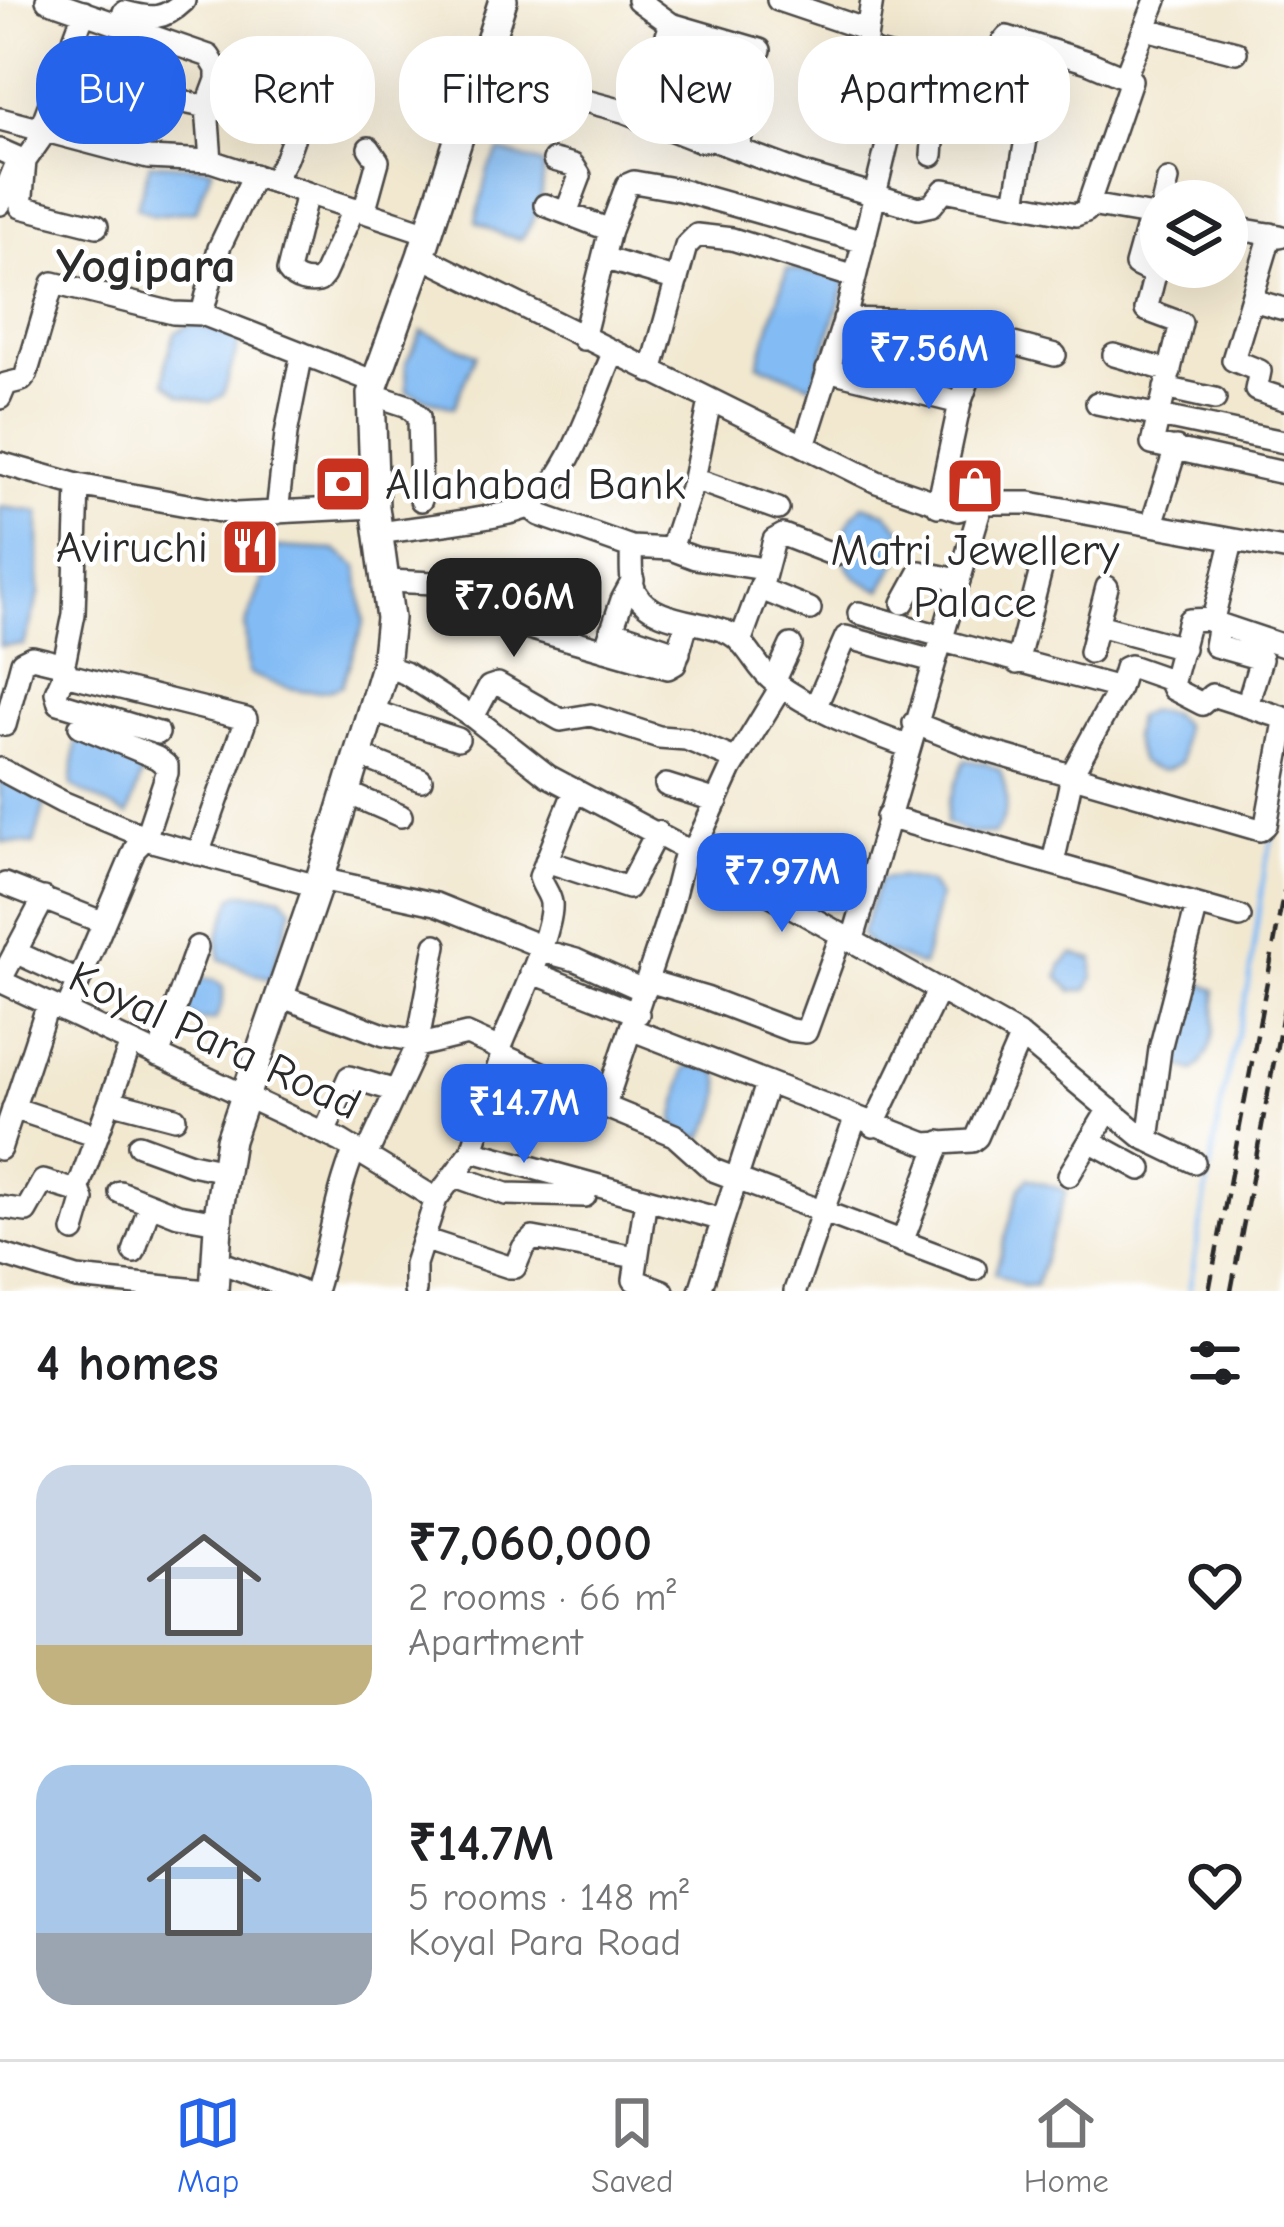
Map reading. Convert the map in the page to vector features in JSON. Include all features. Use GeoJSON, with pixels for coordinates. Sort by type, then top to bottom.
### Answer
{"type":"FeatureCollection","features":[{"type":"Feature","properties":{"kind":"main road"},"geometry":{"type":"LineString","coordinates":[[492,36],[503,0]]}},
{"type":"Feature","properties":{"kind":"main road"},"geometry":{"type":"LineString","coordinates":[[210,1291],[230,1140],[319,883],[385,666],[390,618],[377,520],[373,388],[457,144]]}},
{"type":"Feature","properties":{"kind":"street"},"geometry":{"type":"LineString","coordinates":[[47,0],[153,20],[170,14],[184,1]]}},
{"type":"Feature","properties":{"kind":"street"},"geometry":{"type":"LineString","coordinates":[[638,0],[671,24],[712,36]]}},
{"type":"Feature","properties":{"kind":"street"},"geometry":{"type":"LineString","coordinates":[[778,0],[867,30]]}},
{"type":"Feature","properties":{"kind":"street"},"geometry":{"type":"LineString","coordinates":[[866,36],[872,0]]}},
{"type":"Feature","properties":{"kind":"street"},"geometry":{"type":"LineString","coordinates":[[1124,77],[1156,0]]}},
{"type":"Feature","properties":{"kind":"street"},"geometry":{"type":"LineString","coordinates":[[80,6],[210,58]]}},
{"type":"Feature","properties":{"kind":"street"},"geometry":{"type":"LineString","coordinates":[[71,36],[80,6]]}},
{"type":"Feature","properties":{"kind":"street"},"geometry":{"type":"LineString","coordinates":[[667,36],[671,24]]}},
{"type":"Feature","properties":{"kind":"street"},"geometry":{"type":"LineString","coordinates":[[1146,29],[1237,52]]}},
{"type":"Feature","properties":{"kind":"street"},"geometry":{"type":"LineString","coordinates":[[724,144],[874,196],[928,208],[944,190],[1076,215],[1090,205],[1131,83],[1070,56]]}},
{"type":"Feature","properties":{"kind":"street"},"geometry":{"type":"LineString","coordinates":[[210,99],[211,161]]}},
{"type":"Feature","properties":{"kind":"street"},"geometry":{"type":"LineString","coordinates":[[186,102],[210,107]]}},
{"type":"Feature","properties":{"kind":"street"},"geometry":{"type":"LineString","coordinates":[[0,119],[36,129]]}},
{"type":"Feature","properties":{"kind":"street"},"geometry":{"type":"LineString","coordinates":[[94,144],[148,158],[211,161],[359,210],[583,339],[877,482],[938,506],[958,510],[982,503],[1030,502],[1284,549]]}},
{"type":"Feature","properties":{"kind":"street"},"geometry":{"type":"LineString","coordinates":[[202,314],[219,248],[263,178],[286,158],[289,144]]}},
{"type":"Feature","properties":{"kind":"street"},"geometry":{"type":"LineString","coordinates":[[738,149],[739,144]]}},
{"type":"Feature","properties":{"kind":"street"},"geometry":{"type":"LineString","coordinates":[[804,446],[844,319],[887,144]]}},
{"type":"Feature","properties":{"kind":"street"},"geometry":{"type":"LineString","coordinates":[[932,155],[933,144]]}},
{"type":"Feature","properties":{"kind":"street"},"geometry":{"type":"LineString","coordinates":[[1015,202],[1025,144]]}},
{"type":"Feature","properties":{"kind":"street"},"geometry":{"type":"LineString","coordinates":[[307,193],[288,271],[310,283],[324,274],[359,210],[378,161],[369,148]]}},
{"type":"Feature","properties":{"kind":"street"},"geometry":{"type":"LineString","coordinates":[[0,204],[15,157]]}},
{"type":"Feature","properties":{"kind":"street"},"geometry":{"type":"LineString","coordinates":[[15,157],[21,207],[98,226]]}},
{"type":"Feature","properties":{"kind":"street"},"geometry":{"type":"LineString","coordinates":[[554,160],[574,165],[580,176],[556,209],[610,230]]}},
{"type":"Feature","properties":{"kind":"street"},"geometry":{"type":"LineString","coordinates":[[583,339],[610,230],[628,185],[644,181],[864,242]]}},
{"type":"Feature","properties":{"kind":"street"},"geometry":{"type":"LineString","coordinates":[[1090,205],[1140,206]]}},
{"type":"Feature","properties":{"kind":"street"},"geometry":{"type":"LineString","coordinates":[[1248,230],[1278,235],[1233,360],[1260,370],[1256,390],[1284,399]]}},
{"type":"Feature","properties":{"kind":"street"},"geometry":{"type":"LineString","coordinates":[[651,372],[690,240],[705,235],[732,239],[855,277]]}},
{"type":"Feature","properties":{"kind":"street"},"geometry":{"type":"LineString","coordinates":[[603,258],[677,280]]}},
{"type":"Feature","properties":{"kind":"street"},"geometry":{"type":"LineString","coordinates":[[0,398],[8,382],[26,375],[53,283],[173,313],[202,314],[302,353],[408,406],[419,417],[421,500]]}},
{"type":"Feature","properties":{"kind":"street"},"geometry":{"type":"LineString","coordinates":[[1152,288],[1146,310],[1181,323],[1152,444],[1284,473]]}},
{"type":"Feature","properties":{"kind":"street"},"geometry":{"type":"LineString","coordinates":[[1252,300],[1283,306]]}},
{"type":"Feature","properties":{"kind":"street"},"geometry":{"type":"LineString","coordinates":[[844,319],[909,317],[1054,355]]}},
{"type":"Feature","properties":{"kind":"street"},"geometry":{"type":"LineString","coordinates":[[938,506],[960,403],[984,337]]}},
{"type":"Feature","properties":{"kind":"street"},"geometry":{"type":"LineString","coordinates":[[277,514],[302,353]]}},
{"type":"Feature","properties":{"kind":"street"},"geometry":{"type":"LineString","coordinates":[[0,463],[78,485],[219,512],[377,520],[527,506],[546,492],[582,430],[613,354]]}},
{"type":"Feature","properties":{"kind":"street"},"geometry":{"type":"LineString","coordinates":[[1114,356],[1215,399]]}},
{"type":"Feature","properties":{"kind":"street"},"geometry":{"type":"LineString","coordinates":[[827,370],[960,403]]}},
{"type":"Feature","properties":{"kind":"street"},"geometry":{"type":"LineString","coordinates":[[671,549],[694,479],[710,401]]}},
{"type":"Feature","properties":{"kind":"street"},"geometry":{"type":"LineString","coordinates":[[1097,403],[1284,442]]}},
{"type":"Feature","properties":{"kind":"street"},"geometry":{"type":"LineString","coordinates":[[1152,524],[1176,448]]}},
{"type":"Feature","properties":{"kind":"street"},"geometry":{"type":"LineString","coordinates":[[694,479],[778,509]]}},
{"type":"Feature","properties":{"kind":"street"},"geometry":{"type":"LineString","coordinates":[[78,485],[74,614],[56,692],[59,703],[158,733]]}},
{"type":"Feature","properties":{"kind":"street"},"geometry":{"type":"LineString","coordinates":[[537,956],[576,960],[646,986],[706,998],[806,1032],[846,939],[982,503]]}},
{"type":"Feature","properties":{"kind":"street"},"geometry":{"type":"LineString","coordinates":[[527,506],[540,515],[631,547],[671,549],[762,577]]}},
{"type":"Feature","properties":{"kind":"street"},"geometry":{"type":"LineString","coordinates":[[740,642],[774,540],[783,536],[836,554]]}},
{"type":"Feature","properties":{"kind":"street"},"geometry":{"type":"LineString","coordinates":[[1232,542],[1214,623],[1214,645],[1261,659],[1246,706]]}},
{"type":"Feature","properties":{"kind":"street"},"geometry":{"type":"LineString","coordinates":[[631,547],[638,598],[687,623],[727,632],[778,684],[815,708],[908,746]]}},
{"type":"Feature","properties":{"kind":"street"},"geometry":{"type":"LineString","coordinates":[[1017,664],[1042,566]]}},
{"type":"Feature","properties":{"kind":"street"},"geometry":{"type":"LineString","coordinates":[[903,603],[920,572],[958,580]]}},
{"type":"Feature","properties":{"kind":"street"},"geometry":{"type":"LineString","coordinates":[[762,577],[766,594],[810,609]]}},
{"type":"Feature","properties":{"kind":"street"},"geometry":{"type":"LineString","coordinates":[[608,640],[633,580]]}},
{"type":"Feature","properties":{"kind":"street"},"geometry":{"type":"LineString","coordinates":[[386,581],[460,584],[514,603],[511,623],[608,640],[668,668],[675,664],[687,623]]}},
{"type":"Feature","properties":{"kind":"street"},"geometry":{"type":"LineString","coordinates":[[1090,652],[1108,586]]}},
{"type":"Feature","properties":{"kind":"street"},"geometry":{"type":"LineString","coordinates":[[860,613],[938,646]]}},
{"type":"Feature","properties":{"kind":"street"},"geometry":{"type":"LineString","coordinates":[[1170,682],[1191,618],[1284,646]]}},
{"type":"Feature","properties":{"kind":"street"},"geometry":{"type":"LineString","coordinates":[[1098,625],[1183,648]]}},
{"type":"Feature","properties":{"kind":"street"},"geometry":{"type":"LineString","coordinates":[[815,708],[846,637],[938,646],[1120,688]]}},
{"type":"Feature","properties":{"kind":"street"},"geometry":{"type":"LineString","coordinates":[[606,1102],[689,850],[778,684],[791,645]]}},
{"type":"Feature","properties":{"kind":"street"},"geometry":{"type":"LineString","coordinates":[[0,724],[5,725],[22,662],[32,657],[246,719],[198,854]]}},
{"type":"Feature","properties":{"kind":"street"},"geometry":{"type":"LineString","coordinates":[[385,666],[405,673],[473,717],[548,776],[1021,1036],[1148,1140],[1194,1162]]}},
{"type":"Feature","properties":{"kind":"street"},"geometry":{"type":"LineString","coordinates":[[1053,863],[1073,772],[1120,688],[1127,666],[1170,682],[1202,704],[1212,695],[1284,718]]}},
{"type":"Feature","properties":{"kind":"street"},"geometry":{"type":"LineString","coordinates":[[473,717],[489,687],[498,684],[561,720],[591,716],[686,739],[737,760]]}},
{"type":"Feature","properties":{"kind":"street"},"geometry":{"type":"LineString","coordinates":[[372,711],[458,739]]}},
{"type":"Feature","properties":{"kind":"street"},"geometry":{"type":"LineString","coordinates":[[914,723],[977,748],[1073,772],[1260,830],[1266,825],[1284,727]]}},
{"type":"Feature","properties":{"kind":"street"},"geometry":{"type":"LineString","coordinates":[[0,1149],[57,1008],[77,981],[135,849],[146,838],[167,766],[80,727]]}},
{"type":"Feature","properties":{"kind":"street"},"geometry":{"type":"LineString","coordinates":[[359,755],[421,780]]}},
{"type":"Feature","properties":{"kind":"street"},"geometry":{"type":"LineString","coordinates":[[0,769],[146,838],[319,883],[436,904],[537,956],[635,1022],[767,1084],[926,1144],[977,1137],[1021,1036]]}},
{"type":"Feature","properties":{"kind":"street"},"geometry":{"type":"LineString","coordinates":[[666,785],[717,801]]}},
{"type":"Feature","properties":{"kind":"street"},"geometry":{"type":"LineString","coordinates":[[415,1291],[415,1264],[436,1199],[472,1151],[501,1052],[537,956],[551,908],[540,877],[575,790]]}},
{"type":"Feature","properties":{"kind":"street"},"geometry":{"type":"LineString","coordinates":[[348,793],[401,816]]}},
{"type":"Feature","properties":{"kind":"street"},"geometry":{"type":"LineString","coordinates":[[886,817],[1240,917]]}},
{"type":"Feature","properties":{"kind":"street"},"geometry":{"type":"LineString","coordinates":[[546,861],[628,888],[657,832]]}},
{"type":"Feature","properties":{"kind":"street"},"geometry":{"type":"LineString","coordinates":[[5,884],[103,922]]}},
{"type":"Feature","properties":{"kind":"street"},"geometry":{"type":"LineString","coordinates":[[0,981],[44,898]]}},
{"type":"Feature","properties":{"kind":"street"},"geometry":{"type":"LineString","coordinates":[[1148,1140],[1160,1049],[1197,905]]}},
{"type":"Feature","properties":{"kind":"street"},"geometry":{"type":"LineString","coordinates":[[315,1291],[330,1244],[341,1181],[396,1091],[418,1044],[436,945]]}},
{"type":"Feature","properties":{"kind":"street"},"geometry":{"type":"LineString","coordinates":[[158,1056],[197,947]]}},
{"type":"Feature","properties":{"kind":"street"},"geometry":{"type":"LineString","coordinates":[[15,952],[77,981]]}},
{"type":"Feature","properties":{"kind":"street","name":"Koyal Para Road"},"geometry":{"type":"LineString","coordinates":[[0,981],[324,1132],[436,1199]]}},
{"type":"Feature","properties":{"kind":"street"},"geometry":{"type":"LineString","coordinates":[[795,1291],[823,1213],[864,1123],[939,989]]}},
{"type":"Feature","properties":{"kind":"street"},"geometry":{"type":"LineString","coordinates":[[280,996],[418,1044],[467,1034],[606,1102],[610,1109],[674,1135],[712,1170],[975,1269]]}},
{"type":"Feature","properties":{"kind":"street"},"geometry":{"type":"LineString","coordinates":[[76,1191],[131,1043]]}},
{"type":"Feature","properties":{"kind":"street"},"geometry":{"type":"LineString","coordinates":[[324,1132],[349,1077],[396,1091]]}},
{"type":"Feature","properties":{"kind":"street"},"geometry":{"type":"LineString","coordinates":[[700,1291],[767,1084]]}},
{"type":"Feature","properties":{"kind":"street"},"geometry":{"type":"LineString","coordinates":[[110,1101],[175,1118]]}},
{"type":"Feature","properties":{"kind":"street"},"geometry":{"type":"LineString","coordinates":[[14,1108],[97,1136]]}},
{"type":"Feature","properties":{"kind":"street"},"geometry":{"type":"LineString","coordinates":[[1069,1175],[1109,1109]]}},
{"type":"Feature","properties":{"kind":"street"},"geometry":{"type":"LineString","coordinates":[[1090,1141],[1142,1169]]}},
{"type":"Feature","properties":{"kind":"street"},"geometry":{"type":"LineString","coordinates":[[902,1242],[940,1142]]}},
{"type":"Feature","properties":{"kind":"street"},"geometry":{"type":"LineString","coordinates":[[139,1145],[225,1171]]}},
{"type":"Feature","properties":{"kind":"street"},"geometry":{"type":"LineString","coordinates":[[472,1151],[723,1220]]}},
{"type":"Feature","properties":{"kind":"street"},"geometry":{"type":"LineString","coordinates":[[454,1175],[506,1194],[586,1196]]}},
{"type":"Feature","properties":{"kind":"street"},"geometry":{"type":"LineString","coordinates":[[0,1207],[26,1211],[43,1181],[76,1191],[83,1200],[74,1231]]}},
{"type":"Feature","properties":{"kind":"street"},"geometry":{"type":"LineString","coordinates":[[120,1192],[178,1215],[218,1222]]}},
{"type":"Feature","properties":{"kind":"street"},"geometry":{"type":"LineString","coordinates":[[134,1252],[150,1204]]}},
{"type":"Feature","properties":{"kind":"street"},"geometry":{"type":"LineString","coordinates":[[644,1212],[634,1280],[663,1291]]}},
{"type":"Feature","properties":{"kind":"street"},"geometry":{"type":"LineString","coordinates":[[423,1239],[509,1267],[515,1267],[533,1238],[636,1257]]}},
{"type":"Feature","properties":{"kind":"street"},"geometry":{"type":"LineString","coordinates":[[0,1253],[77,1278],[210,1291]]}},
{"type":"Feature","properties":{"kind":"street"},"geometry":{"type":"LineString","coordinates":[[214,1260],[299,1291]]}},
{"type":"Feature","properties":{"kind":"water"},"geometry":{"type":"Polygon","coordinates":[[[114,21],[161,36],[103,36],[114,21]]]}},
{"type":"Feature","properties":{"kind":"water"},"geometry":{"type":"Polygon","coordinates":[[[499,151],[543,164],[539,204],[521,239],[476,222],[488,170],[499,151]]]}},
{"type":"Feature","properties":{"kind":"water"},"geometry":{"type":"Polygon","coordinates":[[[150,163],[212,168],[196,211],[154,215],[137,207],[150,163]]]}},
{"type":"Feature","properties":{"kind":"water"},"geometry":{"type":"Polygon","coordinates":[[[787,269],[847,278],[813,386],[758,364],[787,269]]]}},
{"type":"Feature","properties":{"kind":"water"},"geometry":{"type":"Polygon","coordinates":[[[191,324],[229,333],[239,342],[223,395],[210,402],[181,395],[165,382],[175,333],[191,324]]]}},
{"type":"Feature","properties":{"kind":"water"},"geometry":{"type":"Polygon","coordinates":[[[422,331],[476,354],[453,408],[407,392],[406,363],[422,331]]]}},
{"type":"Feature","properties":{"kind":"water"},"geometry":{"type":"Polygon","coordinates":[[[863,505],[886,512],[904,532],[901,556],[881,590],[855,575],[843,554],[845,530],[863,505]]]}},
{"type":"Feature","properties":{"kind":"water"},"geometry":{"type":"Polygon","coordinates":[[[0,507],[39,512],[39,595],[24,645],[0,646],[0,507]]]}},
{"type":"Feature","properties":{"kind":"water"},"geometry":{"type":"Polygon","coordinates":[[[276,547],[335,550],[358,567],[364,622],[342,685],[307,691],[248,673],[245,626],[276,547]]]}},
{"type":"Feature","properties":{"kind":"water"},"geometry":{"type":"Polygon","coordinates":[[[1149,711],[1171,714],[1183,725],[1181,762],[1165,770],[1140,762],[1133,738],[1136,717],[1149,711]]]}},
{"type":"Feature","properties":{"kind":"water"},"geometry":{"type":"Polygon","coordinates":[[[78,724],[149,752],[128,815],[71,786],[78,724]]]}},
{"type":"Feature","properties":{"kind":"water"},"geometry":{"type":"Polygon","coordinates":[[[965,760],[1000,770],[1006,804],[994,834],[969,833],[946,823],[948,803],[965,760]]]}},
{"type":"Feature","properties":{"kind":"water"},"geometry":{"type":"Polygon","coordinates":[[[0,769],[45,804],[34,844],[1,842],[0,769]]]}},
{"type":"Feature","properties":{"kind":"water"},"geometry":{"type":"Polygon","coordinates":[[[900,877],[929,883],[939,897],[923,966],[873,947],[861,935],[880,879],[900,877]]]}},
{"type":"Feature","properties":{"kind":"water"},"geometry":{"type":"Polygon","coordinates":[[[242,893],[282,896],[292,908],[270,980],[220,959],[218,937],[233,897],[242,893]]]}},
{"type":"Feature","properties":{"kind":"water"},"geometry":{"type":"Polygon","coordinates":[[[1072,954],[1093,959],[1087,990],[1072,991],[1058,977],[1072,954]]]}},
{"type":"Feature","properties":{"kind":"water"},"geometry":{"type":"Polygon","coordinates":[[[193,977],[214,980],[223,987],[215,1020],[187,1013],[184,994],[193,977]]]}},
{"type":"Feature","properties":{"kind":"water"},"geometry":{"type":"Polygon","coordinates":[[[1197,981],[1215,990],[1215,1013],[1211,1044],[1194,1071],[1171,1063],[1168,1039],[1185,984],[1197,981]]]}},
{"type":"Feature","properties":{"kind":"water"},"geometry":{"type":"Polygon","coordinates":[[[694,1064],[717,1071],[721,1088],[716,1114],[703,1138],[680,1133],[674,1121],[685,1069],[694,1064]]]}},
{"type":"Feature","properties":{"kind":"water"},"geometry":{"type":"Polygon","coordinates":[[[1028,1178],[1066,1191],[1036,1285],[1022,1286],[995,1273],[1020,1188],[1028,1178]]]}},
{"type":"Feature","properties":{"kind":"waterway"},"geometry":{"type":"LineString","coordinates":[[1189,1291],[1275,828]]}},
{"type":"Feature","properties":{"kind":"railway"},"geometry":{"type":"LineString","coordinates":[[1209,1291],[1284,891]]}},
{"type":"Feature","properties":{"kind":"railway"},"geometry":{"type":"LineString","coordinates":[[1231,1291],[1284,1008]]}},
{"type":"Feature","properties":{"kind":"place","name":"Allahabad Bank"},"geometry":{"type":"Point","coordinates":[343,484]}},
{"type":"Feature","properties":{"kind":"place","name":"Matri Jewellery Palace"},"geometry":{"type":"Point","coordinates":[975,486]}},
{"type":"Feature","properties":{"kind":"place","name":"Aviruchi"},"geometry":{"type":"Point","coordinates":[250,547]}},
{"type":"Feature","properties":{"kind":"district","name":"Yogipara"},"geometry":{"type":"Point","coordinates":[146,266]}}]}
